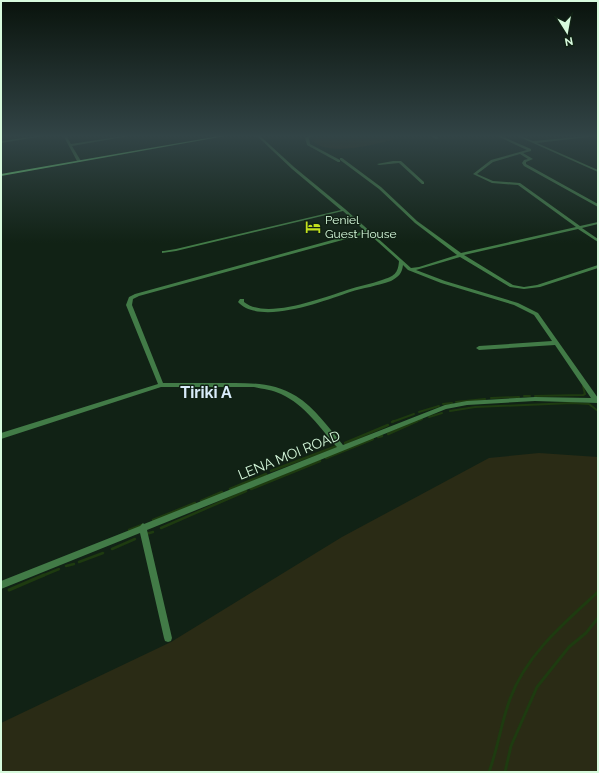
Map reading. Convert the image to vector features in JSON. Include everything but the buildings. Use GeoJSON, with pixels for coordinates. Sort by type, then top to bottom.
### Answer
{"type":"FeatureCollection","features":[{"type":"Feature","properties":{"kind":"main road"},"geometry":{"type":"LineString","coordinates":[[1,175],[23,171]]}},
{"type":"Feature","properties":{"kind":"street"},"geometry":{"type":"LineString","coordinates":[[297,171],[344,210],[410,269],[443,282],[494,296],[526,308],[536,314],[597,400]]}},
{"type":"Feature","properties":{"kind":"street"},"geometry":{"type":"LineString","coordinates":[[356,171],[380,188],[416,222],[460,255],[512,286],[520,288],[538,286],[598,266]]}},
{"type":"Feature","properties":{"kind":"street"},"geometry":{"type":"LineString","coordinates":[[410,171],[423,183]]}},
{"type":"Feature","properties":{"kind":"street"},"geometry":{"type":"LineString","coordinates":[[479,171],[475,174],[492,182],[519,184],[598,241]]}},
{"type":"Feature","properties":{"kind":"street"},"geometry":{"type":"LineString","coordinates":[[536,171],[598,206]]}},
{"type":"Feature","properties":{"kind":"street"},"geometry":{"type":"LineString","coordinates":[[164,252],[344,210]]}},
{"type":"Feature","properties":{"kind":"street"},"geometry":{"type":"LineString","coordinates":[[410,269],[420,268],[460,255],[598,223]]}},
{"type":"Feature","properties":{"kind":"street"},"geometry":{"type":"LineString","coordinates":[[161,385],[129,305],[131,298],[368,232]]}},
{"type":"Feature","properties":{"kind":"street"},"geometry":{"type":"LineString","coordinates":[[242,300],[241,302],[244,305],[260,310],[284,309],[303,305],[396,276],[401,268],[401,261]]}},
{"type":"Feature","properties":{"kind":"street"},"geometry":{"type":"LineString","coordinates":[[479,348],[557,343]]}},
{"type":"Feature","properties":{"kind":"street"},"geometry":{"type":"LineString","coordinates":[[1,436],[161,385],[254,385],[268,386],[282,390],[298,401],[314,415],[341,448]]}},
{"type":"Feature","properties":{"kind":"street","name":"LENA MOI ROAD"},"geometry":{"type":"LineString","coordinates":[[1,585],[445,407],[467,403],[535,399],[597,400]]}},
{"type":"Feature","properties":{"kind":"street"},"geometry":{"type":"LineString","coordinates":[[143,527],[168,638]]}},
{"type":"Feature","properties":{"kind":"green space"},"geometry":{"type":"Polygon","coordinates":[[[539,453],[598,457],[598,772],[1,772],[1,723],[171,642],[342,537],[489,458],[539,453]]]}},
{"type":"Feature","properties":{"kind":"waterway"},"geometry":{"type":"LineString","coordinates":[[535,396],[583,395],[585,394],[583,386]]}},
{"type":"Feature","properties":{"kind":"waterway"},"geometry":{"type":"LineString","coordinates":[[524,396],[530,396]]}},
{"type":"Feature","properties":{"kind":"waterway"},"geometry":{"type":"LineString","coordinates":[[491,398],[519,397]]}},
{"type":"Feature","properties":{"kind":"waterway"},"geometry":{"type":"LineString","coordinates":[[456,402],[485,399]]}},
{"type":"Feature","properties":{"kind":"waterway"},"geometry":{"type":"LineString","coordinates":[[443,404],[452,403]]}},
{"type":"Feature","properties":{"kind":"waterway"},"geometry":{"type":"LineString","coordinates":[[450,411],[475,407],[572,403],[589,404],[598,411]]}},
{"type":"Feature","properties":{"kind":"waterway"},"geometry":{"type":"LineString","coordinates":[[419,412],[439,406]]}},
{"type":"Feature","properties":{"kind":"waterway"},"geometry":{"type":"LineString","coordinates":[[429,417],[442,413]]}},
{"type":"Feature","properties":{"kind":"waterway"},"geometry":{"type":"LineString","coordinates":[[394,421],[392,422],[414,414]]}},
{"type":"Feature","properties":{"kind":"waterway"},"geometry":{"type":"LineString","coordinates":[[415,422],[422,419]]}},
{"type":"Feature","properties":{"kind":"waterway"},"geometry":{"type":"LineString","coordinates":[[388,434],[417,421]]}},
{"type":"Feature","properties":{"kind":"waterway"},"geometry":{"type":"LineString","coordinates":[[345,443],[388,425]]}},
{"type":"Feature","properties":{"kind":"waterway"},"geometry":{"type":"LineString","coordinates":[[378,437],[382,436]]}},
{"type":"Feature","properties":{"kind":"waterway"},"geometry":{"type":"LineString","coordinates":[[326,458],[373,439]]}},
{"type":"Feature","properties":{"kind":"waterway"},"geometry":{"type":"LineString","coordinates":[[271,471],[337,446]]}},
{"type":"Feature","properties":{"kind":"waterway"},"geometry":{"type":"LineString","coordinates":[[251,489],[320,461]]}},
{"type":"Feature","properties":{"kind":"waterway"},"geometry":{"type":"LineString","coordinates":[[230,489],[266,474]]}},
{"type":"Feature","properties":{"kind":"waterway"},"geometry":{"type":"LineString","coordinates":[[161,528],[246,491]]}},
{"type":"Feature","properties":{"kind":"waterway"},"geometry":{"type":"LineString","coordinates":[[201,501],[222,492]]}},
{"type":"Feature","properties":{"kind":"waterway"},"geometry":{"type":"LineString","coordinates":[[153,520],[195,503]]}},
{"type":"Feature","properties":{"kind":"waterway"},"geometry":{"type":"LineString","coordinates":[[129,530],[142,525]]}},
{"type":"Feature","properties":{"kind":"waterway"},"geometry":{"type":"LineString","coordinates":[[146,534],[153,532]]}},
{"type":"Feature","properties":{"kind":"waterway"},"geometry":{"type":"LineString","coordinates":[[112,549],[135,539]]}},
{"type":"Feature","properties":{"kind":"waterway"},"geometry":{"type":"LineString","coordinates":[[79,562],[103,553]]}},
{"type":"Feature","properties":{"kind":"waterway"},"geometry":{"type":"LineString","coordinates":[[66,566],[74,564]]}},
{"type":"Feature","properties":{"kind":"waterway"},"geometry":{"type":"LineString","coordinates":[[42,576],[59,569]]}},
{"type":"Feature","properties":{"kind":"waterway"},"geometry":{"type":"LineString","coordinates":[[9,590],[44,575]]}},
{"type":"Feature","properties":{"kind":"waterway"},"geometry":{"type":"LineString","coordinates":[[489,772],[510,699],[526,668],[559,628],[598,592]]}},
{"type":"Feature","properties":{"kind":"waterway"},"geometry":{"type":"LineString","coordinates":[[505,772],[511,746],[537,687],[569,647],[586,633],[598,618]]}},
{"type":"Feature","properties":{"kind":"place","name":"Peniel Guest House"},"geometry":{"type":"Point","coordinates":[313,227]}},
{"type":"Feature","properties":{"kind":"district","name":"Tiriki A"},"geometry":{"type":"Point","coordinates":[206,392]}}]}
